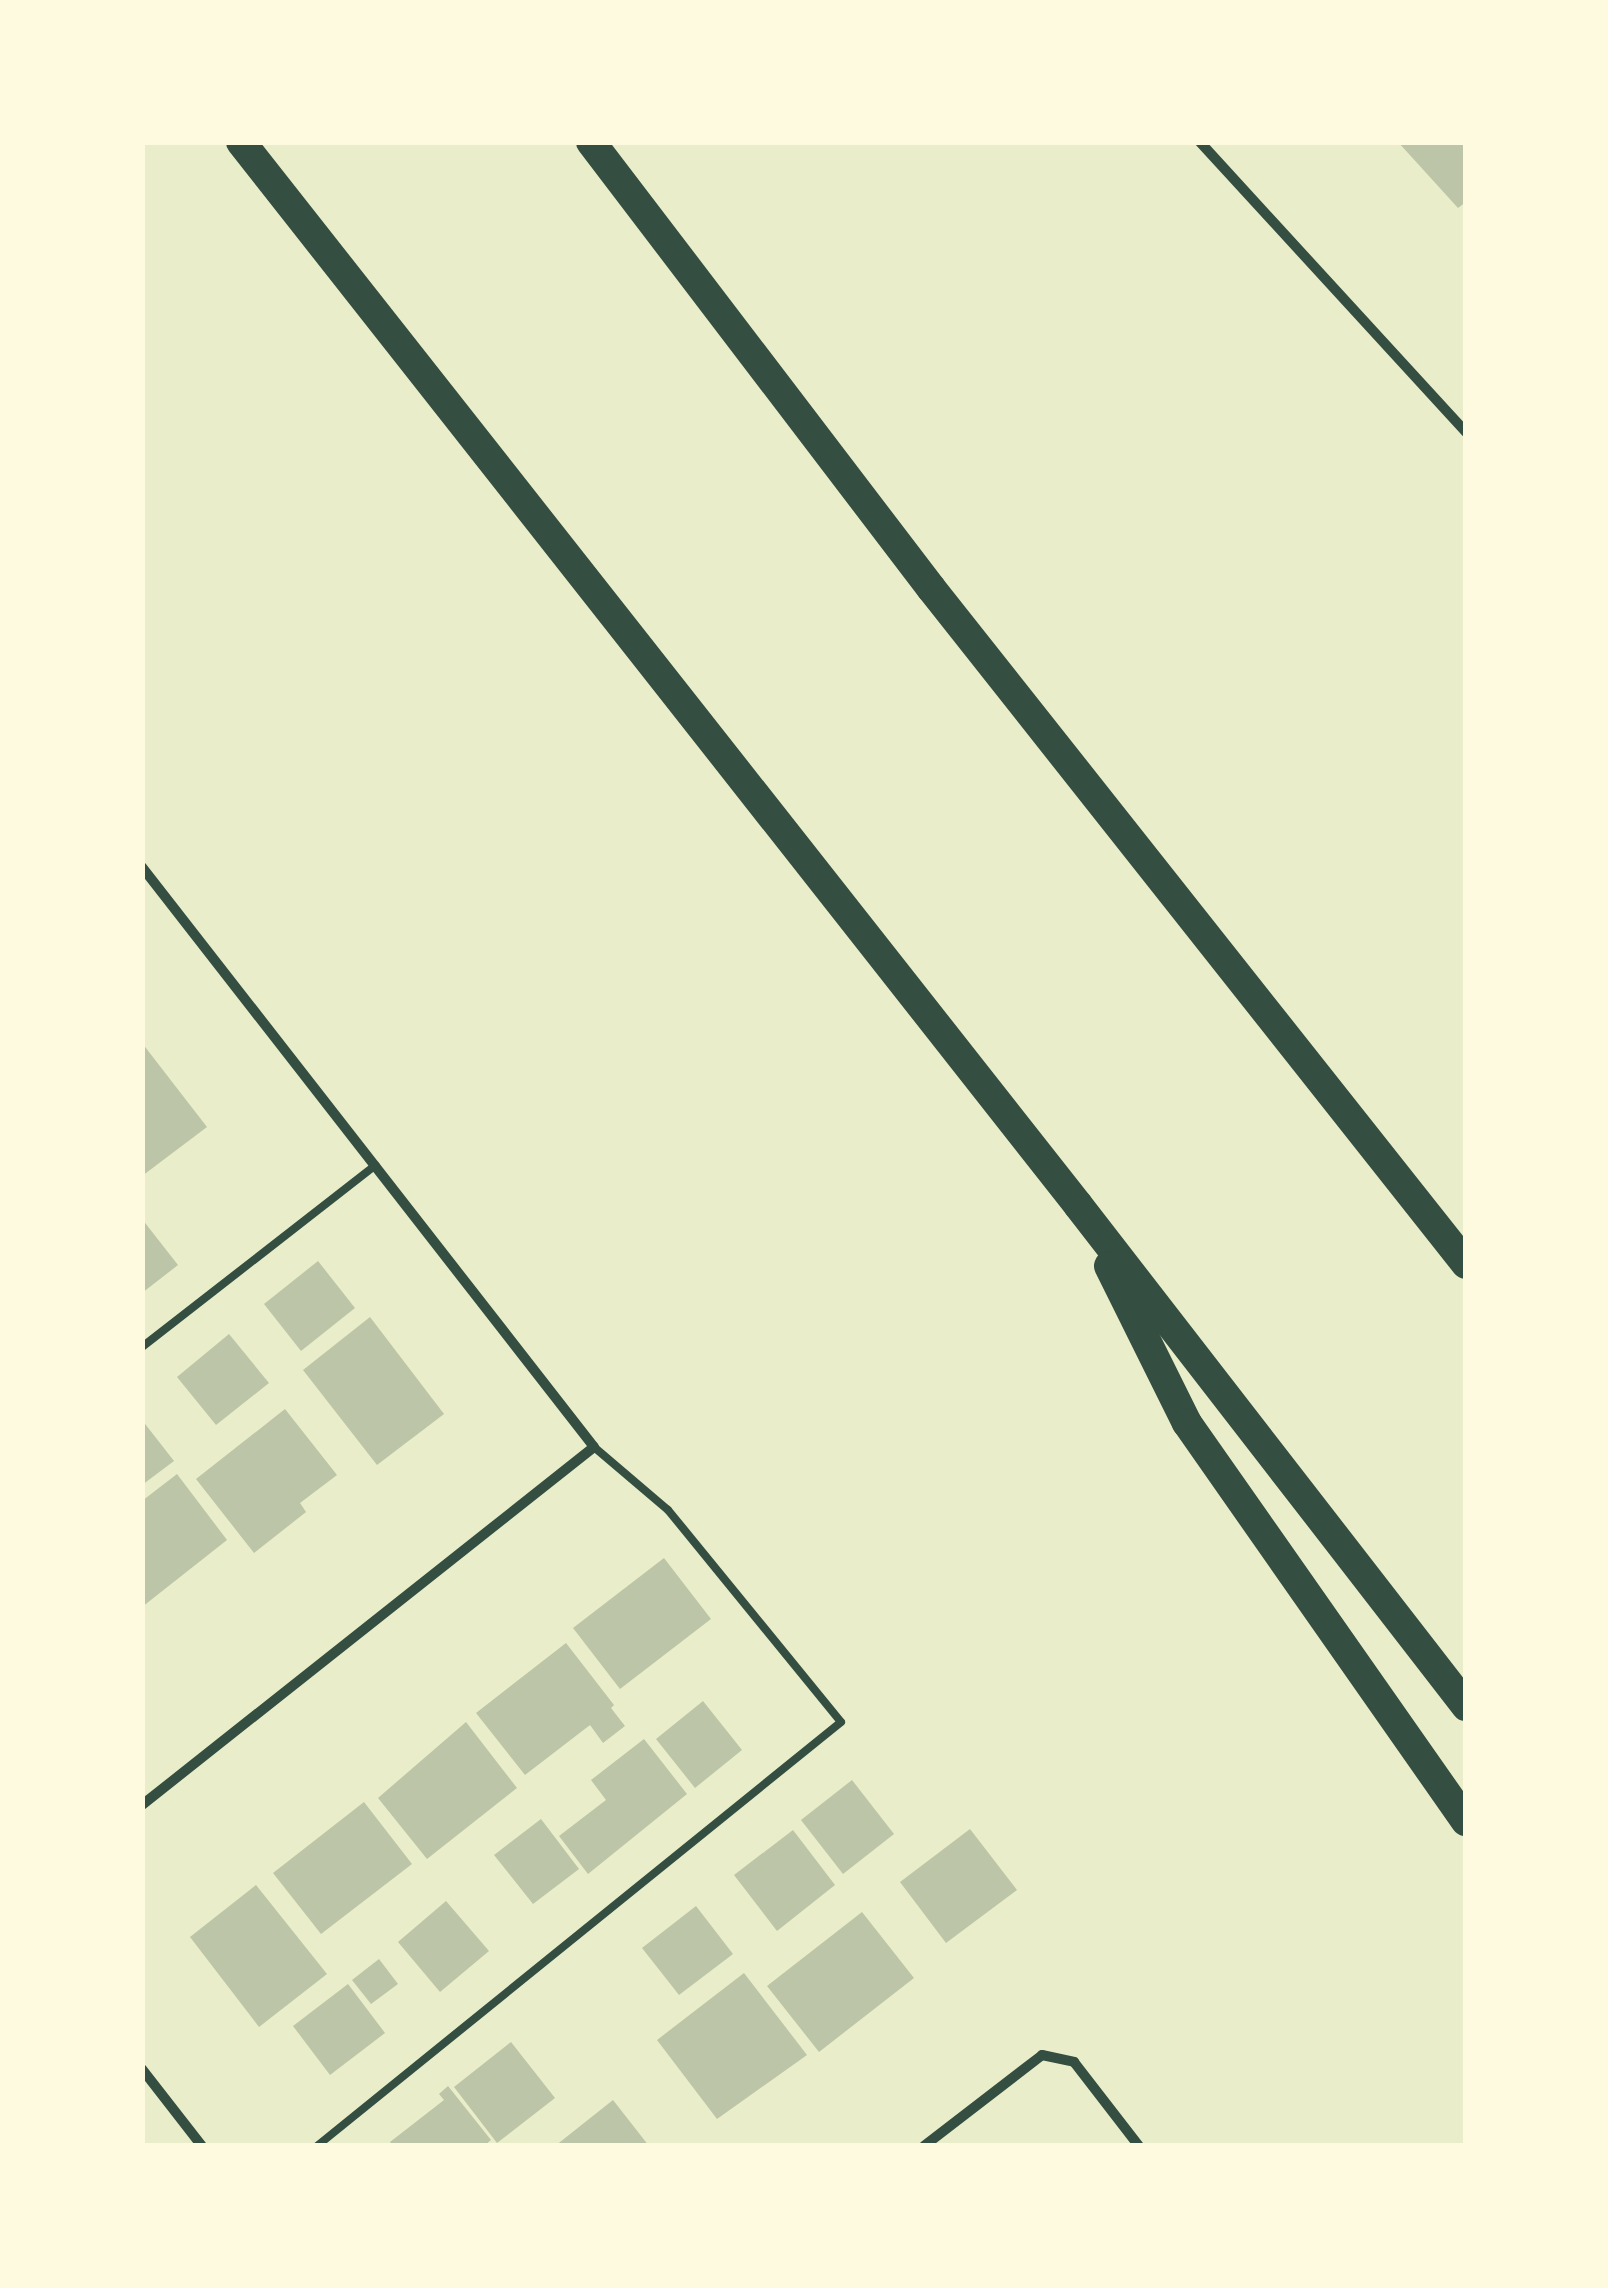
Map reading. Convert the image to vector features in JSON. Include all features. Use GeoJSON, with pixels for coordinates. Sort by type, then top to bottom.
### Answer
{"type":"FeatureCollection","features":[{"type":"Feature","properties":{"kind":"highway"},"geometry":{"type":"LineString","coordinates":[[242,142],[1466,1706]]}},
{"type":"Feature","properties":{"kind":"highway"},"geometry":{"type":"LineString","coordinates":[[592,142],[931,588],[1466,1264]]}},
{"type":"Feature","properties":{"kind":"highway"},"geometry":{"type":"LineString","coordinates":[[1078,1206],[1187,1422],[1466,1821]]}},
{"type":"Feature","properties":{"kind":"street"},"geometry":{"type":"LineString","coordinates":[[1200,142],[1466,432]]}},
{"type":"Feature","properties":{"kind":"street"},"geometry":{"type":"LineString","coordinates":[[142,867],[147,881],[376,1165],[594,1448],[142,1805]]}},
{"type":"Feature","properties":{"kind":"street"},"geometry":{"type":"LineString","coordinates":[[924,2146],[1042,2055],[1074,2062],[1140,2146]]}},
{"type":"Feature","properties":{"kind":"street"},"geometry":{"type":"LineString","coordinates":[[142,2069],[202,2146]]}},
{"type":"Feature","properties":{"kind":"lane"},"geometry":{"type":"LineString","coordinates":[[142,1346],[376,1165]]}},
{"type":"Feature","properties":{"kind":"lane"},"geometry":{"type":"LineString","coordinates":[[317,2146],[842,1722],[668,1510],[594,1448]]}},
{"type":"Feature","properties":{"kind":"building"},"geometry":{"type":"Polygon","coordinates":[[[1398,142],[1466,142],[1466,202],[1458,208],[1398,142]]]}},
{"type":"Feature","properties":{"kind":"building"},"geometry":{"type":"Polygon","coordinates":[[[142,1043],[207,1127],[142,1176],[142,1043]]]}},
{"type":"Feature","properties":{"kind":"building"},"geometry":{"type":"Polygon","coordinates":[[[142,1219],[178,1265],[142,1293],[142,1219]]]}},
{"type":"Feature","properties":{"kind":"building"},"geometry":{"type":"Polygon","coordinates":[[[318,1261],[355,1308],[301,1351],[264,1304],[318,1261]]]}},
{"type":"Feature","properties":{"kind":"building"},"geometry":{"type":"Polygon","coordinates":[[[370,1317],[444,1414],[377,1465],[303,1370],[370,1317]]]}},
{"type":"Feature","properties":{"kind":"building"},"geometry":{"type":"Polygon","coordinates":[[[229,1334],[269,1383],[216,1425],[177,1377],[229,1334]]]}},
{"type":"Feature","properties":{"kind":"building"},"geometry":{"type":"Polygon","coordinates":[[[285,1409],[337,1475],[300,1503],[306,1512],[254,1553],[196,1479],[285,1409]]]}},
{"type":"Feature","properties":{"kind":"building"},"geometry":{"type":"Polygon","coordinates":[[[142,1420],[174,1461],[142,1485],[142,1420]]]}},
{"type":"Feature","properties":{"kind":"building"},"geometry":{"type":"Polygon","coordinates":[[[177,1474],[227,1540],[142,1607],[142,1501],[177,1474]]]}},
{"type":"Feature","properties":{"kind":"building"},"geometry":{"type":"Polygon","coordinates":[[[664,1558],[711,1619],[620,1689],[573,1628],[664,1558]]]}},
{"type":"Feature","properties":{"kind":"building"},"geometry":{"type":"Polygon","coordinates":[[[566,1643],[614,1705],[611,1708],[625,1726],[603,1743],[590,1725],[525,1775],[476,1713],[566,1643]]]}},
{"type":"Feature","properties":{"kind":"building"},"geometry":{"type":"Polygon","coordinates":[[[703,1701],[742,1750],[695,1788],[656,1739],[703,1701]]]}},
{"type":"Feature","properties":{"kind":"building"},"geometry":{"type":"Polygon","coordinates":[[[466,1722],[517,1788],[427,1859],[378,1798],[466,1722]]]}},
{"type":"Feature","properties":{"kind":"building"},"geometry":{"type":"Polygon","coordinates":[[[644,1739],[687,1794],[588,1874],[559,1836],[606,1800],[591,1780],[644,1739]]]}},
{"type":"Feature","properties":{"kind":"building"},"geometry":{"type":"Polygon","coordinates":[[[852,1780],[894,1834],[843,1874],[801,1820],[852,1780]]]}},
{"type":"Feature","properties":{"kind":"building"},"geometry":{"type":"Polygon","coordinates":[[[364,1802],[412,1864],[321,1934],[273,1873],[364,1802]]]}},
{"type":"Feature","properties":{"kind":"building"},"geometry":{"type":"Polygon","coordinates":[[[541,1819],[579,1869],[533,1904],[494,1855],[541,1819]]]}},
{"type":"Feature","properties":{"kind":"building"},"geometry":{"type":"Polygon","coordinates":[[[970,1829],[1017,1890],[946,1943],[900,1882],[970,1829]]]}},
{"type":"Feature","properties":{"kind":"building"},"geometry":{"type":"Polygon","coordinates":[[[793,1830],[835,1885],[777,1931],[734,1875],[793,1830]]]}},
{"type":"Feature","properties":{"kind":"building"},"geometry":{"type":"Polygon","coordinates":[[[256,1885],[327,1974],[259,2027],[190,1937],[256,1885]]]}},
{"type":"Feature","properties":{"kind":"building"},"geometry":{"type":"Polygon","coordinates":[[[446,1901],[489,1951],[440,1992],[398,1942],[446,1901]]]}},
{"type":"Feature","properties":{"kind":"building"},"geometry":{"type":"Polygon","coordinates":[[[696,1906],[733,1954],[679,1995],[642,1948],[696,1906]]]}},
{"type":"Feature","properties":{"kind":"building"},"geometry":{"type":"Polygon","coordinates":[[[862,1912],[914,1978],[819,2052],[767,1986],[862,1912]]]}},
{"type":"Feature","properties":{"kind":"building"},"geometry":{"type":"Polygon","coordinates":[[[379,1959],[398,1984],[371,2004],[352,1980],[379,1959]]]}},
{"type":"Feature","properties":{"kind":"building"},"geometry":{"type":"Polygon","coordinates":[[[744,1973],[807,2055],[717,2119],[657,2040],[744,1973]]]}},
{"type":"Feature","properties":{"kind":"building"},"geometry":{"type":"Polygon","coordinates":[[[348,1984],[385,2033],[330,2075],[293,2026],[348,1984]]]}},
{"type":"Feature","properties":{"kind":"building"},"geometry":{"type":"Polygon","coordinates":[[[511,2042],[555,2098],[497,2143],[454,2087],[511,2042]]]}},
{"type":"Feature","properties":{"kind":"building"},"geometry":{"type":"Polygon","coordinates":[[[448,2086],[491,2140],[484,2146],[393,2146],[390,2142],[444,2100],[439,2094],[448,2086]]]}},
{"type":"Feature","properties":{"kind":"building"},"geometry":{"type":"Polygon","coordinates":[[[613,2100],[649,2146],[555,2146],[613,2100]]]}}]}
